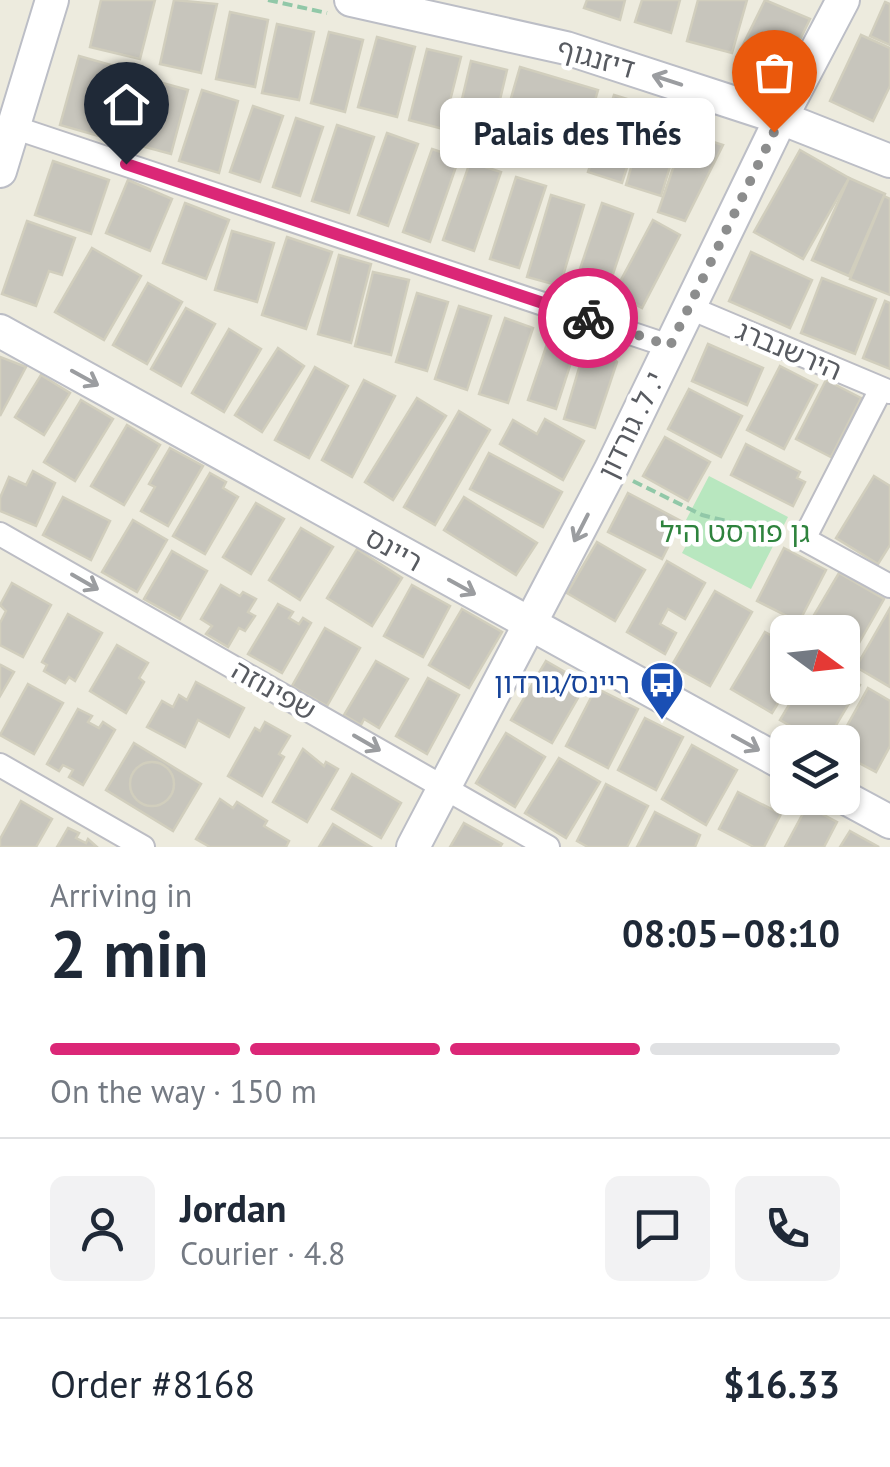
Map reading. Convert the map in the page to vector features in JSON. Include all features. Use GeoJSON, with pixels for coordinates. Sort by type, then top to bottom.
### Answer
{"type":"FeatureCollection","features":[{"type":"Feature","properties":{"kind":"street"},"geometry":{"type":"LineString","coordinates":[[0,171],[52,0]]}},
{"type":"Feature","properties":{"kind":"street","name":"דיזנגוף"},"geometry":{"type":"LineString","coordinates":[[350,0],[566,48],[781,118],[890,162]]}},
{"type":"Feature","properties":{"kind":"street","name":"י. ל. גורדון"},"geometry":{"type":"LineString","coordinates":[[413,847],[611,469],[781,118],[843,0]]}},
{"type":"Feature","properties":{"kind":"street"},"geometry":{"type":"LineString","coordinates":[[14,127],[670,346]]}},
{"type":"Feature","properties":{"kind":"street","name":"הירשנברג"},"geometry":{"type":"LineString","coordinates":[[688,307],[886,390]]}},
{"type":"Feature","properties":{"kind":"street","name":"ריינס"},"geometry":{"type":"LineString","coordinates":[[0,331],[770,756]]}},
{"type":"Feature","properties":{"kind":"street"},"geometry":{"type":"LineString","coordinates":[[886,390],[804,539],[890,586]]}},
{"type":"Feature","properties":{"kind":"street","name":"שפינוזה"},"geometry":{"type":"LineString","coordinates":[[0,534],[548,847]]}},
{"type":"Feature","properties":{"kind":"street"},"geometry":{"type":"LineString","coordinates":[[0,765],[143,847]]}},
{"type":"Feature","properties":{"kind":"street"},"geometry":{"type":"LineString","coordinates":[[860,806],[890,822]]}},
{"type":"Feature","properties":{"kind":"path"},"geometry":{"type":"LineString","coordinates":[[611,469],[702,515],[804,539]]}},
{"type":"Feature","properties":{"kind":"green space","name":"גן פורסט היל"},"geometry":{"type":"Polygon","coordinates":[[[709,476],[788,517],[751,589],[682,553],[697,526],[686,520],[709,476]]]}},
{"type":"Feature","properties":{"kind":"building"},"geometry":{"type":"Polygon","coordinates":[[[101,0],[155,0],[140,59],[90,47],[101,0]]]}},
{"type":"Feature","properties":{"kind":"building"},"geometry":{"type":"Polygon","coordinates":[[[174,0],[217,4],[201,73],[160,64],[174,0]]]}},
{"type":"Feature","properties":{"kind":"building"},"geometry":{"type":"Polygon","coordinates":[[[587,0],[625,0],[620,20],[584,8],[587,0]]]}},
{"type":"Feature","properties":{"kind":"building"},"geometry":{"type":"Polygon","coordinates":[[[642,0],[680,0],[671,33],[635,22],[642,0]]]}},
{"type":"Feature","properties":{"kind":"building"},"geometry":{"type":"Polygon","coordinates":[[[698,0],[747,0],[732,53],[687,41],[698,0]]]}},
{"type":"Feature","properties":{"kind":"building"},"geometry":{"type":"Polygon","coordinates":[[[765,0],[810,19],[783,75],[739,53],[765,0]]]}},
{"type":"Feature","properties":{"kind":"building"},"geometry":{"type":"Polygon","coordinates":[[[885,2],[890,4],[890,45],[870,36],[885,2]]]}},
{"type":"Feature","properties":{"kind":"building"},"geometry":{"type":"Polygon","coordinates":[[[230,12],[268,20],[255,87],[216,79],[230,12]]]}},
{"type":"Feature","properties":{"kind":"building"},"geometry":{"type":"Polygon","coordinates":[[[277,24],[314,32],[299,100],[262,93],[277,24]]]}},
{"type":"Feature","properties":{"kind":"building"},"geometry":{"type":"Polygon","coordinates":[[[329,32],[363,40],[345,112],[311,103],[329,32]]]}},
{"type":"Feature","properties":{"kind":"building"},"geometry":{"type":"Polygon","coordinates":[[[861,35],[890,48],[890,86],[873,121],[830,101],[861,35]]]}},
{"type":"Feature","properties":{"kind":"building"},"geometry":{"type":"Polygon","coordinates":[[[377,37],[415,47],[397,117],[358,107],[377,37]]]}},
{"type":"Feature","properties":{"kind":"building"},"geometry":{"type":"Polygon","coordinates":[[[427,49],[461,57],[443,129],[409,120],[427,49]]]}},
{"type":"Feature","properties":{"kind":"building"},"geometry":{"type":"Polygon","coordinates":[[[79,56],[136,72],[116,141],[60,125],[79,56]]]}},
{"type":"Feature","properties":{"kind":"building"},"geometry":{"type":"Polygon","coordinates":[[[471,61],[507,70],[490,142],[454,133],[471,61]]]}},
{"type":"Feature","properties":{"kind":"building"},"geometry":{"type":"Polygon","coordinates":[[[520,67],[598,90],[576,166],[498,143],[520,67]]]}},
{"type":"Feature","properties":{"kind":"building"},"geometry":{"type":"Polygon","coordinates":[[[144,78],[188,90],[171,154],[127,142],[144,78]]]}},
{"type":"Feature","properties":{"kind":"building"},"geometry":{"type":"Polygon","coordinates":[[[202,90],[238,101],[219,173],[179,161],[202,90]]]}},
{"type":"Feature","properties":{"kind":"building"},"geometry":{"type":"Polygon","coordinates":[[[614,95],[647,105],[622,183],[588,172],[614,95]]]}},
{"type":"Feature","properties":{"kind":"building"},"geometry":{"type":"Polygon","coordinates":[[[253,106],[283,116],[260,182],[230,172],[253,106]]]}},
{"type":"Feature","properties":{"kind":"building"},"geometry":{"type":"Polygon","coordinates":[[[647,113],[683,124],[661,196],[626,185],[647,113]]]}},
{"type":"Feature","properties":{"kind":"building"},"geometry":{"type":"Polygon","coordinates":[[[296,118],[323,127],[300,196],[273,187],[296,118]]]}},
{"type":"Feature","properties":{"kind":"building"},"geometry":{"type":"Polygon","coordinates":[[[337,125],[374,137],[349,213],[312,201],[337,125]]]}},
{"type":"Feature","properties":{"kind":"building"},"geometry":{"type":"Polygon","coordinates":[[[387,133],[418,144],[388,226],[358,215],[387,133]]]}},
{"type":"Feature","properties":{"kind":"building"},"geometry":{"type":"Polygon","coordinates":[[[685,133],[723,145],[685,221],[658,212],[685,133]]]}},
{"type":"Feature","properties":{"kind":"building"},"geometry":{"type":"Polygon","coordinates":[[[432,149],[459,158],[430,242],[403,232],[432,149]]]}},
{"type":"Feature","properties":{"kind":"building"},"geometry":{"type":"Polygon","coordinates":[[[800,150],[849,178],[803,259],[754,232],[800,150]]]}},
{"type":"Feature","properties":{"kind":"building"},"geometry":{"type":"Polygon","coordinates":[[[53,161],[109,180],[91,234],[35,215],[53,161]]]}},
{"type":"Feature","properties":{"kind":"building"},"geometry":{"type":"Polygon","coordinates":[[[470,162],[501,172],[474,251],[443,240],[470,162]]]}},
{"type":"Feature","properties":{"kind":"building"},"geometry":{"type":"Polygon","coordinates":[[[516,177],[546,186],[519,268],[490,259],[516,177]]]}},
{"type":"Feature","properties":{"kind":"building"},"geometry":{"type":"Polygon","coordinates":[[[849,178],[885,194],[849,276],[812,260],[849,178]]]}},
{"type":"Feature","properties":{"kind":"building"},"geometry":{"type":"Polygon","coordinates":[[[128,180],[172,199],[150,251],[106,233],[128,180]]]}},
{"type":"Feature","properties":{"kind":"building"},"geometry":{"type":"Polygon","coordinates":[[[551,195],[584,205],[560,286],[527,277],[551,195]]]}},
{"type":"Feature","properties":{"kind":"building"},"geometry":{"type":"Polygon","coordinates":[[[884,196],[890,199],[890,295],[850,279],[884,196]]]}},
{"type":"Feature","properties":{"kind":"building"},"geometry":{"type":"Polygon","coordinates":[[[185,203],[229,220],[206,279],[163,263],[185,203]]]}},
{"type":"Feature","properties":{"kind":"building"},"geometry":{"type":"Polygon","coordinates":[[[602,203],[633,214],[606,295],[575,284],[602,203]]]}},
{"type":"Feature","properties":{"kind":"building"},"geometry":{"type":"Polygon","coordinates":[[[653,220],[680,235],[642,308],[614,293],[653,220]]]}},
{"type":"Feature","properties":{"kind":"building"},"geometry":{"type":"Polygon","coordinates":[[[27,221],[75,238],[62,275],[49,271],[36,306],[2,294],[27,221]]]}},
{"type":"Feature","properties":{"kind":"building"},"geometry":{"type":"Polygon","coordinates":[[[232,231],[274,243],[257,302],[215,290],[232,231]]]}},
{"type":"Feature","properties":{"kind":"building"},"geometry":{"type":"Polygon","coordinates":[[[287,237],[332,252],[306,329],[262,315],[287,237]]]}},
{"type":"Feature","properties":{"kind":"building"},"geometry":{"type":"Polygon","coordinates":[[[92,248],[141,276],[104,340],[55,312],[92,248]]]}},
{"type":"Feature","properties":{"kind":"building"},"geometry":{"type":"Polygon","coordinates":[[[751,252],[812,280],[790,328],[729,301],[751,252]]]}},
{"type":"Feature","properties":{"kind":"building"},"geometry":{"type":"Polygon","coordinates":[[[339,255],[371,264],[351,343],[318,334],[339,255]]]}},
{"type":"Feature","properties":{"kind":"building"},"geometry":{"type":"Polygon","coordinates":[[[373,272],[409,280],[391,355],[355,346],[373,272]]]}},
{"type":"Feature","properties":{"kind":"building"},"geometry":{"type":"Polygon","coordinates":[[[822,278],[876,299],[855,354],[801,333],[822,278]]]}},
{"type":"Feature","properties":{"kind":"building"},"geometry":{"type":"Polygon","coordinates":[[[148,283],[182,302],[147,364],[113,345],[148,283]]]}},
{"type":"Feature","properties":{"kind":"building"},"geometry":{"type":"Polygon","coordinates":[[[417,293],[448,302],[427,371],[396,362],[417,293]]]}},
{"type":"Feature","properties":{"kind":"building"},"geometry":{"type":"Polygon","coordinates":[[[885,301],[890,303],[890,369],[863,358],[885,301]]]}},
{"type":"Feature","properties":{"kind":"building"},"geometry":{"type":"Polygon","coordinates":[[[459,306],[491,316],[467,390],[435,379],[459,306]]]}},
{"type":"Feature","properties":{"kind":"building"},"geometry":{"type":"Polygon","coordinates":[[[186,308],[215,324],[181,386],[151,369],[186,308]]]}},
{"type":"Feature","properties":{"kind":"building"},"geometry":{"type":"Polygon","coordinates":[[[505,318],[533,328],[508,403],[479,394],[505,318]]]}},
{"type":"Feature","properties":{"kind":"building"},"geometry":{"type":"Polygon","coordinates":[[[229,329],[261,349],[224,412],[192,393],[229,329]]]}},
{"type":"Feature","properties":{"kind":"building"},"geometry":{"type":"Polygon","coordinates":[[[549,338],[576,347],[556,409],[528,400],[549,338]]]}},
{"type":"Feature","properties":{"kind":"building"},"geometry":{"type":"Polygon","coordinates":[[[708,344],[763,368],[747,405],[692,381],[708,344]]]}},
{"type":"Feature","properties":{"kind":"building"},"geometry":{"type":"Polygon","coordinates":[[[278,348],[304,366],[262,432],[235,415],[278,348]]]}},
{"type":"Feature","properties":{"kind":"building"},"geometry":{"type":"Polygon","coordinates":[[[585,348],[608,352],[617,362],[595,428],[564,419],[585,348]]]}},
{"type":"Feature","properties":{"kind":"building"},"geometry":{"type":"Polygon","coordinates":[[[0,357],[26,367],[0,416],[0,357]]]}},
{"type":"Feature","properties":{"kind":"building"},"geometry":{"type":"Polygon","coordinates":[[[780,366],[817,385],[784,449],[747,430],[780,366]]]}},
{"type":"Feature","properties":{"kind":"building"},"geometry":{"type":"Polygon","coordinates":[[[315,367],[348,386],[309,458],[275,440],[315,367]]]}},
{"type":"Feature","properties":{"kind":"building"},"geometry":{"type":"Polygon","coordinates":[[[41,375],[70,393],[44,435],[15,417],[41,375]]]}},
{"type":"Feature","properties":{"kind":"building"},"geometry":{"type":"Polygon","coordinates":[[[364,380],[395,396],[352,477],[322,460],[364,380]]]}},
{"type":"Feature","properties":{"kind":"building"},"geometry":{"type":"Polygon","coordinates":[[[826,380],[861,398],[831,457],[796,439],[826,380]]]}},
{"type":"Feature","properties":{"kind":"building"},"geometry":{"type":"Polygon","coordinates":[[[689,389],[742,416],[721,457],[668,429],[689,389]]]}},
{"type":"Feature","properties":{"kind":"building"},"geometry":{"type":"Polygon","coordinates":[[[417,398],[446,416],[393,500],[365,482],[417,398]]]}},
{"type":"Feature","properties":{"kind":"building"},"geometry":{"type":"Polygon","coordinates":[[[81,400],[113,419],[75,481],[44,462],[81,400]]]}},
{"type":"Feature","properties":{"kind":"building"},"geometry":{"type":"Polygon","coordinates":[[[459,411],[490,430],[435,525],[404,507],[459,411]]]}},
{"type":"Feature","properties":{"kind":"building"},"geometry":{"type":"Polygon","coordinates":[[[545,419],[584,441],[563,480],[500,444],[513,420],[537,434],[545,419]]]}},
{"type":"Feature","properties":{"kind":"building"},"geometry":{"type":"Polygon","coordinates":[[[127,425],[160,445],[124,505],[91,486],[127,425]]]}},
{"type":"Feature","properties":{"kind":"building"},"geometry":{"type":"Polygon","coordinates":[[[665,437],[710,462],[688,501],[643,476],[665,437]]]}},
{"type":"Feature","properties":{"kind":"building"},"geometry":{"type":"Polygon","coordinates":[[[746,444],[800,472],[797,478],[805,482],[793,506],[731,475],[746,444]]]}},
{"type":"Feature","properties":{"kind":"building"},"geometry":{"type":"Polygon","coordinates":[[[170,448],[203,466],[168,526],[141,511],[155,487],[149,484],[170,448]]]}},
{"type":"Feature","properties":{"kind":"building"},"geometry":{"type":"Polygon","coordinates":[[[489,453],[562,492],[543,527],[470,489],[489,453]]]}},
{"type":"Feature","properties":{"kind":"building"},"geometry":{"type":"Polygon","coordinates":[[[33,471],[55,483],[36,526],[0,511],[0,498],[9,477],[26,485],[33,471]]]}},
{"type":"Feature","properties":{"kind":"building"},"geometry":{"type":"Polygon","coordinates":[[[210,473],[226,482],[223,488],[238,497],[205,554],[173,536],[210,473]]]}},
{"type":"Feature","properties":{"kind":"building"},"geometry":{"type":"Polygon","coordinates":[[[874,476],[890,486],[890,545],[878,564],[836,538],[874,476]]]}},
{"type":"Feature","properties":{"kind":"building"},"geometry":{"type":"Polygon","coordinates":[[[628,493],[681,521],[662,559],[608,532],[628,493]]]}},
{"type":"Feature","properties":{"kind":"building"},"geometry":{"type":"Polygon","coordinates":[[[63,497],[110,521],[91,560],[43,535],[63,497]]]}},
{"type":"Feature","properties":{"kind":"building"},"geometry":{"type":"Polygon","coordinates":[[[464,497],[537,543],[516,575],[444,530],[464,497]]]}},
{"type":"Feature","properties":{"kind":"building"},"geometry":{"type":"Polygon","coordinates":[[[256,503],[284,519],[251,574],[223,557],[256,503]]]}},
{"type":"Feature","properties":{"kind":"building"},"geometry":{"type":"Polygon","coordinates":[[[133,520],[167,540],[137,592],[102,572],[133,520]]]}},
{"type":"Feature","properties":{"kind":"building"},"geometry":{"type":"Polygon","coordinates":[[[301,528],[333,547],[300,600],[269,580],[301,528]]]}},
{"type":"Feature","properties":{"kind":"building"},"geometry":{"type":"Polygon","coordinates":[[[597,542],[645,570],[615,621],[567,593],[597,542]]]}},
{"type":"Feature","properties":{"kind":"building"},"geometry":{"type":"Polygon","coordinates":[[[784,548],[826,570],[803,615],[785,615],[757,601],[784,548]]]}},
{"type":"Feature","properties":{"kind":"building"},"geometry":{"type":"Polygon","coordinates":[[[357,549],[402,578],[372,626],[327,598],[357,549]]]}},
{"type":"Feature","properties":{"kind":"building"},"geometry":{"type":"Polygon","coordinates":[[[172,551],[207,571],[180,619],[144,599],[172,551]]]}},
{"type":"Feature","properties":{"kind":"building"},"geometry":{"type":"Polygon","coordinates":[[[667,561],[705,583],[685,619],[668,609],[660,624],[676,633],[665,654],[627,632],[667,561]]]}},
{"type":"Feature","properties":{"kind":"building"},"geometry":{"type":"Polygon","coordinates":[[[839,573],[884,599],[860,641],[860,615],[814,615],[839,573]]]}},
{"type":"Feature","properties":{"kind":"building"},"geometry":{"type":"Polygon","coordinates":[[[12,583],[51,605],[23,657],[0,645],[0,623],[6,611],[0,605],[12,583]]]}},
{"type":"Feature","properties":{"kind":"building"},"geometry":{"type":"Polygon","coordinates":[[[221,585],[240,596],[243,592],[256,599],[248,612],[255,616],[245,631],[239,628],[228,647],[206,634],[212,626],[201,619],[221,585]]]}},
{"type":"Feature","properties":{"kind":"building"},"geometry":{"type":"Polygon","coordinates":[[[412,585],[450,606],[423,657],[384,636],[412,585]]]}},
{"type":"Feature","properties":{"kind":"building"},"geometry":{"type":"Polygon","coordinates":[[[715,591],[752,612],[710,686],[672,665],[715,591]]]}},
{"type":"Feature","properties":{"kind":"building"},"geometry":{"type":"Polygon","coordinates":[[[278,604],[293,612],[289,618],[299,624],[303,618],[311,623],[282,673],[248,654],[278,604]]]}},
{"type":"Feature","properties":{"kind":"building"},"geometry":{"type":"Polygon","coordinates":[[[890,608],[890,687],[860,669],[860,660],[890,608]]]}},
{"type":"Feature","properties":{"kind":"building"},"geometry":{"type":"Polygon","coordinates":[[[462,609],[502,632],[469,688],[429,665],[462,609]]]}},
{"type":"Feature","properties":{"kind":"building"},"geometry":{"type":"Polygon","coordinates":[[[68,614],[102,633],[75,681],[69,677],[65,683],[44,671],[47,665],[42,662],[68,614]]]}},
{"type":"Feature","properties":{"kind":"building"},"geometry":{"type":"Polygon","coordinates":[[[325,628],[360,648],[327,706],[292,686],[325,628]]]}},
{"type":"Feature","properties":{"kind":"building"},"geometry":{"type":"Polygon","coordinates":[[[765,632],[770,635],[770,705],[777,705],[772,713],[731,689],[765,632]]]}},
{"type":"Feature","properties":{"kind":"building"},"geometry":{"type":"Polygon","coordinates":[[[117,645],[148,663],[139,678],[144,682],[126,713],[90,691],[117,645]]]}},
{"type":"Feature","properties":{"kind":"building"},"geometry":{"type":"Polygon","coordinates":[[[376,661],[408,679],[379,728],[364,719],[361,725],[344,715],[376,661]]]}},
{"type":"Feature","properties":{"kind":"building"},"geometry":{"type":"Polygon","coordinates":[[[546,661],[586,684],[552,743],[511,720],[546,661]]]}},
{"type":"Feature","properties":{"kind":"building"},"geometry":{"type":"Polygon","coordinates":[[[0,667],[14,672],[0,696],[0,667]]]}},
{"type":"Feature","properties":{"kind":"building"},"geometry":{"type":"Polygon","coordinates":[[[428,678],[459,695],[427,754],[396,736],[428,678]]]}},
{"type":"Feature","properties":{"kind":"building"},"geometry":{"type":"Polygon","coordinates":[[[196,682],[244,708],[229,737],[198,720],[185,747],[147,727],[162,701],[173,707],[179,695],[187,700],[196,682]]]}},
{"type":"Feature","properties":{"kind":"building"},"geometry":{"type":"Polygon","coordinates":[[[28,684],[63,703],[34,754],[0,735],[28,684]]]}},
{"type":"Feature","properties":{"kind":"building"},"geometry":{"type":"Polygon","coordinates":[[[596,688],[638,709],[608,768],[566,746],[596,688]]]}},
{"type":"Feature","properties":{"kind":"building"},"geometry":{"type":"Polygon","coordinates":[[[868,688],[890,701],[890,746],[876,772],[860,764],[860,725],[847,725],[868,688]]]}},
{"type":"Feature","properties":{"kind":"building"},"geometry":{"type":"Polygon","coordinates":[[[789,705],[848,705],[836,725],[789,725],[780,720],[789,705]]]}},
{"type":"Feature","properties":{"kind":"building"},"geometry":{"type":"Polygon","coordinates":[[[78,709],[92,716],[88,722],[99,728],[103,722],[115,730],[83,785],[69,777],[73,770],[63,765],[59,771],[47,764],[78,709]]]}},
{"type":"Feature","properties":{"kind":"building"},"geometry":{"type":"Polygon","coordinates":[[[645,718],[683,737],[656,790],[618,770],[645,718]]]}},
{"type":"Feature","properties":{"kind":"building"},"geometry":{"type":"Polygon","coordinates":[[[265,722],[290,736],[279,754],[284,757],[262,796],[228,776],[255,728],[260,731],[265,722]]]}},
{"type":"Feature","properties":{"kind":"building"},"geometry":{"type":"Polygon","coordinates":[[[506,733],[545,757],[515,807],[476,783],[506,733]]]}},
{"type":"Feature","properties":{"kind":"building"},"geometry":{"type":"Polygon","coordinates":[[[134,743],[201,784],[173,831],[106,790],[134,743]]]}},
{"type":"Feature","properties":{"kind":"building"},"geometry":{"type":"Polygon","coordinates":[[[692,745],[737,770],[706,825],[662,799],[692,745]]]}},
{"type":"Feature","properties":{"kind":"building"},"geometry":{"type":"Polygon","coordinates":[[[303,749],[324,766],[326,762],[338,769],[307,822],[273,802],[303,749]]]}},
{"type":"Feature","properties":{"kind":"building"},"geometry":{"type":"Polygon","coordinates":[[[559,758],[600,782],[566,838],[525,813],[559,758]]]}},
{"type":"Feature","properties":{"kind":"building"},"geometry":{"type":"Polygon","coordinates":[[[152,762],[168,768],[174,784],[168,800],[152,806],[136,800],[130,784],[136,768],[152,762]]]}},
{"type":"Feature","properties":{"kind":"building"},"geometry":{"type":"Polygon","coordinates":[[[352,774],[401,803],[381,838],[332,809],[352,774]]]}},
{"type":"Feature","properties":{"kind":"building"},"geometry":{"type":"Polygon","coordinates":[[[606,784],[648,806],[627,847],[588,847],[577,841],[606,784]]]}},
{"type":"Feature","properties":{"kind":"building"},"geometry":{"type":"Polygon","coordinates":[[[738,792],[770,808],[770,815],[780,815],[764,847],[754,847],[719,829],[738,792]]]}},
{"type":"Feature","properties":{"kind":"building"},"geometry":{"type":"Polygon","coordinates":[[[220,799],[233,808],[237,802],[267,821],[264,826],[289,841],[286,847],[210,847],[196,839],[220,799]]]}},
{"type":"Feature","properties":{"kind":"building"},"geometry":{"type":"Polygon","coordinates":[[[21,801],[52,819],[36,847],[0,847],[0,839],[21,801]]]}},
{"type":"Feature","properties":{"kind":"building"},"geometry":{"type":"Polygon","coordinates":[[[655,812],[700,835],[695,847],[637,847],[655,812]]]}},
{"type":"Feature","properties":{"kind":"building"},"geometry":{"type":"Polygon","coordinates":[[[802,815],[824,815],[837,822],[824,847],[785,847],[802,815]]]}},
{"type":"Feature","properties":{"kind":"building"},"geometry":{"type":"Polygon","coordinates":[[[464,823],[502,844],[450,847],[464,823]]]}},
{"type":"Feature","properties":{"kind":"building"},"geometry":{"type":"Polygon","coordinates":[[[333,824],[371,847],[319,847],[333,824]]]}},
{"type":"Feature","properties":{"kind":"building"},"geometry":{"type":"Polygon","coordinates":[[[68,828],[79,833],[76,838],[86,843],[88,839],[97,847],[57,847],[68,828]]]}},
{"type":"Feature","properties":{"kind":"building"},"geometry":{"type":"Polygon","coordinates":[[[850,831],[879,847],[840,847],[850,831]]]}},
{"type":"Feature","properties":{"kind":"way so far"},"geometry":{"type":"LineString","coordinates":[[588,318],[670,346],[774,132]]}},
{"type":"Feature","properties":{"kind":"place","name":"Palais des Thés"},"geometry":{"type":"Point","coordinates":[774,132]}},
{"type":"Feature","properties":{"kind":"place","name":"ריינס/גורדון"},"geometry":{"type":"Point","coordinates":[662,721]}},
{"type":"Feature","properties":{"kind":"route"},"geometry":{"type":"LineString","coordinates":[[126,164],[588,318]]}}]}
